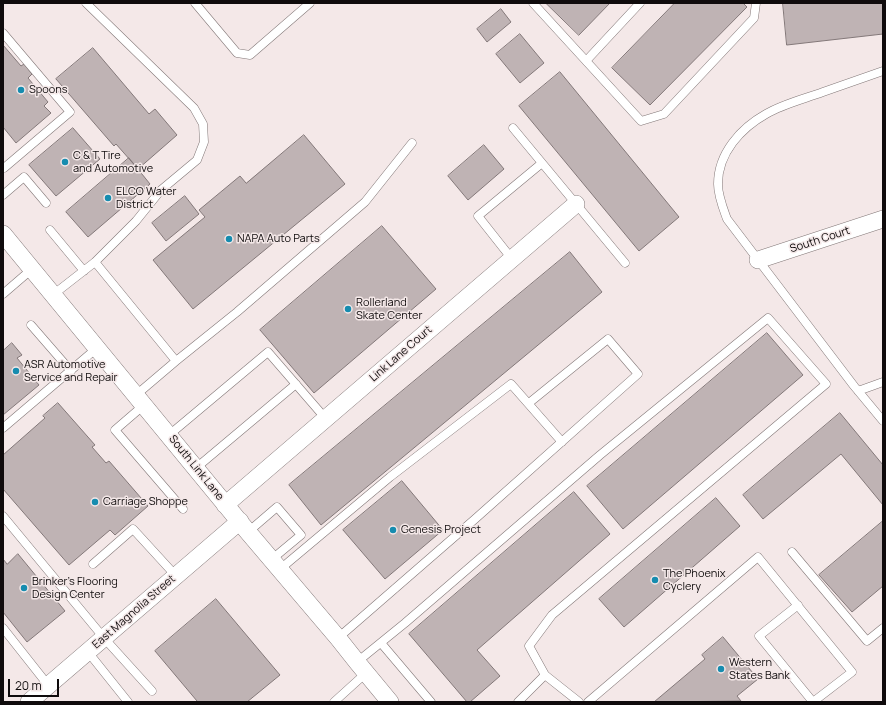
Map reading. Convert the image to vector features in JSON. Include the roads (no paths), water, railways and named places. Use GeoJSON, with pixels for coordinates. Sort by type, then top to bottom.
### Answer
{"type":"FeatureCollection","features":[{"type":"Feature","properties":{"kind":"street","name":"Link Lane Court"},"geometry":{"type":"LineString","coordinates":[[226,505],[576,204]]}},
{"type":"Feature","properties":{"kind":"street","name":"South Court"},"geometry":{"type":"LineString","coordinates":[[758,260],[883,219]]}},
{"type":"Feature","properties":{"kind":"street","name":"South Link Lane"},"geometry":{"type":"LineString","coordinates":[[3,234],[54,294],[275,565],[338,638],[390,702]]}},
{"type":"Feature","properties":{"kind":"street","name":"East Magnolia Street"},"geometry":{"type":"LineString","coordinates":[[29,702],[176,576],[244,527]]}},
{"type":"Feature","properties":{"kind":"lane"},"geometry":{"type":"LineString","coordinates":[[54,294],[95,262],[136,221],[161,190],[197,160],[204,142],[203,124],[194,108],[86,3]]}},
{"type":"Feature","properties":{"kind":"lane"},"geometry":{"type":"LineString","coordinates":[[195,3],[237,53],[250,55],[310,3]]}},
{"type":"Feature","properties":{"kind":"lane"},"geometry":{"type":"LineString","coordinates":[[533,3],[641,121],[664,114],[754,18],[756,3]]}},
{"type":"Feature","properties":{"kind":"lane"},"geometry":{"type":"LineString","coordinates":[[586,61],[640,3]]}},
{"type":"Feature","properties":{"kind":"lane"},"geometry":{"type":"LineString","coordinates":[[3,32],[70,112],[3,167]]}},
{"type":"Feature","properties":{"kind":"lane"},"geometry":{"type":"LineString","coordinates":[[883,71],[794,102],[766,114],[746,128],[726,150],[718,183],[720,202],[727,219],[858,391],[883,421]]}},
{"type":"Feature","properties":{"kind":"lane"},"geometry":{"type":"LineString","coordinates":[[513,128],[625,263]]}},
{"type":"Feature","properties":{"kind":"lane"},"geometry":{"type":"LineString","coordinates":[[183,509],[115,430],[176,361],[237,312],[365,202],[412,143]]}},
{"type":"Feature","properties":{"kind":"lane"},"geometry":{"type":"LineString","coordinates":[[512,259],[478,216],[542,163]]}},
{"type":"Feature","properties":{"kind":"lane"},"geometry":{"type":"LineString","coordinates":[[3,195],[24,177],[46,203]]}},
{"type":"Feature","properties":{"kind":"lane"},"geometry":{"type":"LineString","coordinates":[[50,230],[84,271]]}},
{"type":"Feature","properties":{"kind":"lane"},"geometry":{"type":"LineString","coordinates":[[95,262],[176,361]]}},
{"type":"Feature","properties":{"kind":"lane"},"geometry":{"type":"LineString","coordinates":[[4,293],[32,269]]}},
{"type":"Feature","properties":{"kind":"lane"},"geometry":{"type":"LineString","coordinates":[[334,702],[381,643],[600,455],[768,318],[826,384],[552,615],[529,646],[545,675],[579,702]]}},
{"type":"Feature","properties":{"kind":"lane"},"geometry":{"type":"LineString","coordinates":[[32,326],[71,371]]}},
{"type":"Feature","properties":{"kind":"lane"},"geometry":{"type":"LineString","coordinates":[[338,638],[475,520],[638,374],[608,339],[529,403]]}},
{"type":"Feature","properties":{"kind":"lane"},"geometry":{"type":"LineString","coordinates":[[3,428],[97,348]]}},
{"type":"Feature","properties":{"kind":"lane"},"geometry":{"type":"LineString","coordinates":[[169,435],[268,352],[326,419]]}},
{"type":"Feature","properties":{"kind":"lane"},"geometry":{"type":"LineString","coordinates":[[858,391],[883,382]]}},
{"type":"Feature","properties":{"kind":"lane"},"geometry":{"type":"LineString","coordinates":[[196,468],[296,384]]}},
{"type":"Feature","properties":{"kind":"lane"},"geometry":{"type":"LineString","coordinates":[[275,565],[309,545],[390,477],[511,384],[562,442]]}},
{"type":"Feature","properties":{"kind":"lane"},"geometry":{"type":"LineString","coordinates":[[244,527],[277,507],[309,545]]}},
{"type":"Feature","properties":{"kind":"lane"},"geometry":{"type":"LineString","coordinates":[[3,516],[104,638],[152,691]]}},
{"type":"Feature","properties":{"kind":"lane"},"geometry":{"type":"LineString","coordinates":[[93,564],[133,529],[176,576]]}},
{"type":"Feature","properties":{"kind":"lane"},"geometry":{"type":"LineString","coordinates":[[275,565],[301,535]]}},
{"type":"Feature","properties":{"kind":"lane"},"geometry":{"type":"LineString","coordinates":[[792,552],[867,641],[883,628]]}},
{"type":"Feature","properties":{"kind":"lane"},"geometry":{"type":"LineString","coordinates":[[588,702],[758,557],[798,605],[852,672],[813,702],[760,636],[798,605]]}},
{"type":"Feature","properties":{"kind":"lane"},"geometry":{"type":"LineString","coordinates":[[3,628],[48,685]]}},
{"type":"Feature","properties":{"kind":"lane"},"geometry":{"type":"LineString","coordinates":[[381,643],[431,702]]}},
{"type":"Feature","properties":{"kind":"lane"},"geometry":{"type":"LineString","coordinates":[[88,652],[128,702]]}},
{"type":"Feature","properties":{"kind":"lane"},"geometry":{"type":"LineString","coordinates":[[518,702],[545,675]]}},
{"type":"Feature","properties":{"kind":"place","name":"Spoons"},"geometry":{"type":"Point","coordinates":[21,90]}},
{"type":"Feature","properties":{"kind":"place","name":"C & T Tire and Automotive"},"geometry":{"type":"Point","coordinates":[65,162]}},
{"type":"Feature","properties":{"kind":"place","name":"ELCO Water District"},"geometry":{"type":"Point","coordinates":[108,198]}},
{"type":"Feature","properties":{"kind":"place","name":"NAPA Auto Parts"},"geometry":{"type":"Point","coordinates":[229,239]}},
{"type":"Feature","properties":{"kind":"place","name":"Rollerland Skate Center"},"geometry":{"type":"Point","coordinates":[348,309]}},
{"type":"Feature","properties":{"kind":"place","name":"ASR Automotive Service and Repair"},"geometry":{"type":"Point","coordinates":[16,371]}},
{"type":"Feature","properties":{"kind":"place","name":"Carriage Shoppe"},"geometry":{"type":"Point","coordinates":[95,502]}},
{"type":"Feature","properties":{"kind":"place","name":"Genesis Project"},"geometry":{"type":"Point","coordinates":[393,530]}},
{"type":"Feature","properties":{"kind":"place","name":"The Phoenix Cyclery"},"geometry":{"type":"Point","coordinates":[655,580]}},
{"type":"Feature","properties":{"kind":"place","name":"Brinker’s Flooring Design Center"},"geometry":{"type":"Point","coordinates":[24,588]}},
{"type":"Feature","properties":{"kind":"place","name":"Western States Bank"},"geometry":{"type":"Point","coordinates":[721,669]}}]}
